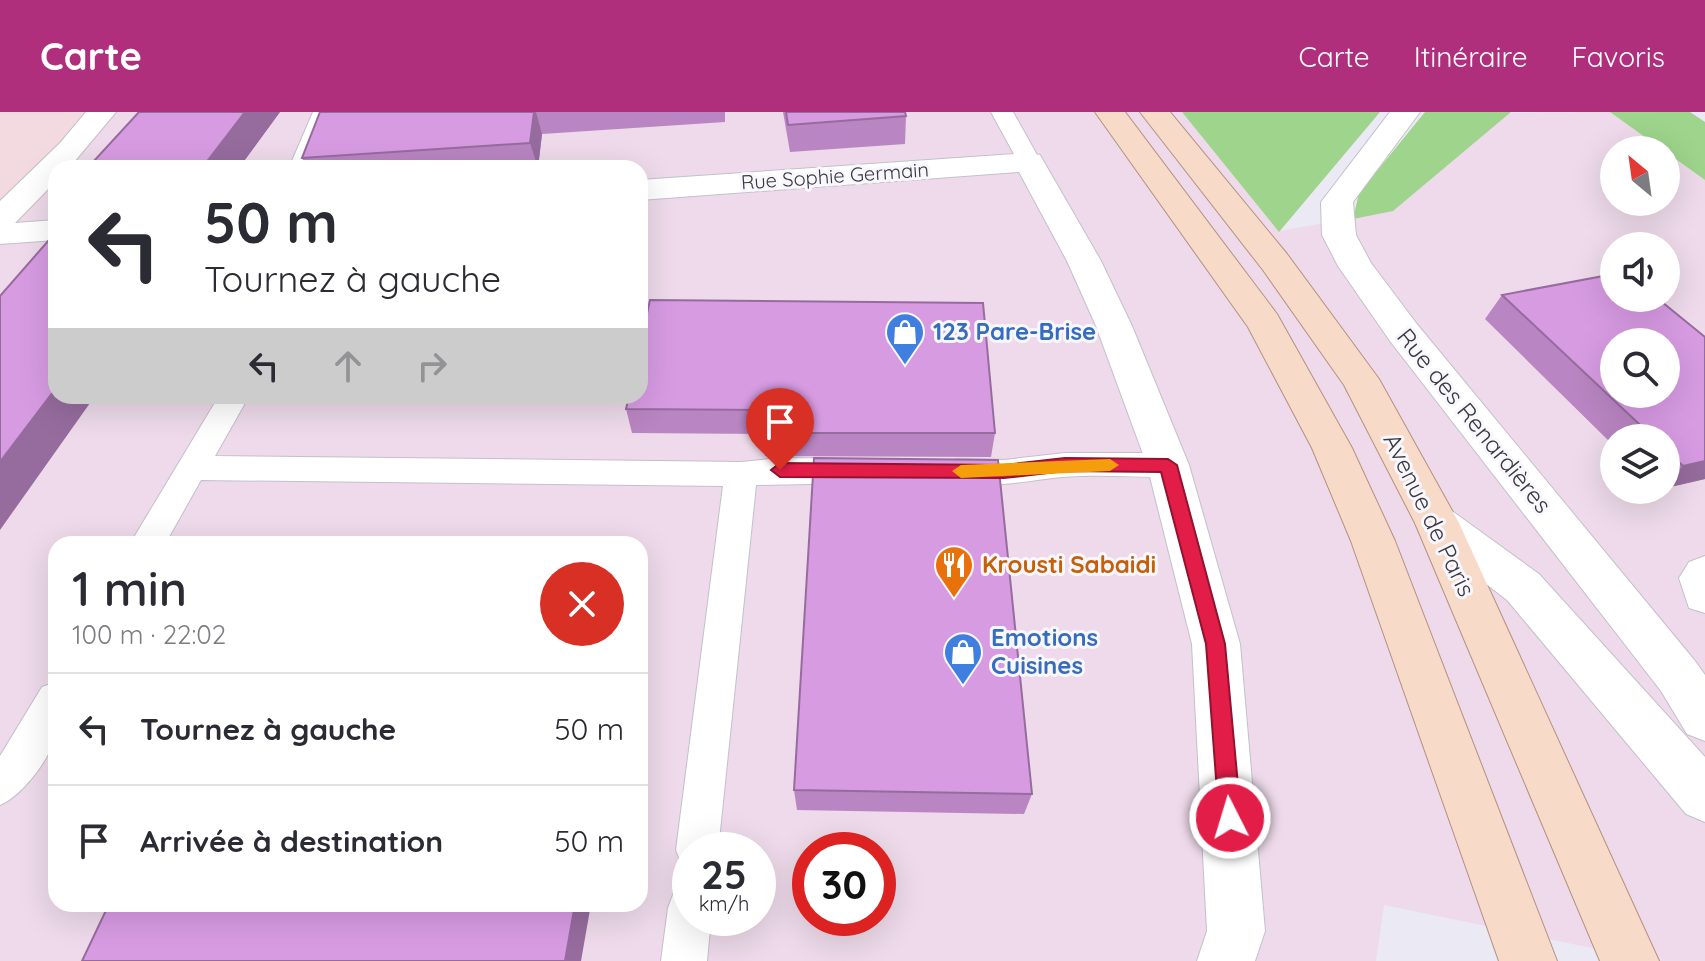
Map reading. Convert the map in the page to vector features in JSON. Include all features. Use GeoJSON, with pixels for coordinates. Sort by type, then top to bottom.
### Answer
{"type":"FeatureCollection","features":[{"type":"Feature","properties":{"kind":"main road"},"geometry":{"type":"LineString","coordinates":[[1110,112],[1264,323],[1332,448],[1373,541],[1528,961]]}},
{"type":"Feature","properties":{"kind":"main road","name":"Avenue de Paris"},"geometry":{"type":"LineString","coordinates":[[1155,112],[1275,262],[1360,379],[1437,523],[1630,961]]}},
{"type":"Feature","properties":{"kind":"street"},"geometry":{"type":"LineString","coordinates":[[60,160],[101,112]]}},
{"type":"Feature","properties":{"kind":"street","name":"Rue des Renardières"},"geometry":{"type":"LineString","coordinates":[[1405,112],[1337,202],[1339,235],[1355,266],[1403,332],[1678,676],[1705,718]]}},
{"type":"Feature","properties":{"kind":"street"},"geometry":{"type":"LineString","coordinates":[[1029,162],[1084,261],[1114,326],[1168,465],[1216,644],[1236,931],[1226,961]]}},
{"type":"Feature","properties":{"kind":"street","name":"Rue Sophie Germain"},"geometry":{"type":"LineString","coordinates":[[648,189],[1029,162]]}},
{"type":"Feature","properties":{"kind":"street"},"geometry":{"type":"LineString","coordinates":[[0,219],[48,172]]}},
{"type":"Feature","properties":{"kind":"street"},"geometry":{"type":"LineString","coordinates":[[0,234],[48,231]]}},
{"type":"Feature","properties":{"kind":"street"},"geometry":{"type":"LineString","coordinates":[[1437,523],[1523,587],[1698,778]]}},
{"type":"Feature","properties":{"kind":"street"},"geometry":{"type":"LineString","coordinates":[[1705,575],[1702,578],[1705,594]]}},
{"type":"Feature","properties":{"kind":"lane"},"geometry":{"type":"LineString","coordinates":[[304,160],[324,112]]}},
{"type":"Feature","properties":{"kind":"lane"},"geometry":{"type":"LineString","coordinates":[[1002,112],[1029,162]]}},
{"type":"Feature","properties":{"kind":"lane"},"geometry":{"type":"LineString","coordinates":[[152,536],[229,404]]}},
{"type":"Feature","properties":{"kind":"lane"},"geometry":{"type":"LineString","coordinates":[[924,471],[1004,472],[1065,465],[1168,465]]}},
{"type":"Feature","properties":{"kind":"lane"},"geometry":{"type":"LineString","coordinates":[[191,468],[741,474],[780,470],[892,471]]}},
{"type":"Feature","properties":{"kind":"lane"},"geometry":{"type":"LineString","coordinates":[[699,832],[741,474]]}},
{"type":"Feature","properties":{"kind":"lane"},"geometry":{"type":"LineString","coordinates":[[0,785],[18,765],[48,713]]}},
{"type":"Feature","properties":{"kind":"lane"},"geometry":{"type":"LineString","coordinates":[[684,961],[687,936]]}},
{"type":"Feature","properties":{"kind":"shaded area"},"geometry":{"type":"Polygon","coordinates":[[[0,112],[113,112],[64,160],[48,160],[48,192],[0,248],[0,112]]]}},
{"type":"Feature","properties":{"kind":"shaded area"},"geometry":{"type":"Polygon","coordinates":[[[113,112],[1182,112],[1279,231],[1393,211],[1507,113],[1610,112],[1644,136],[1600,136],[1600,216],[1680,216],[1680,162],[1705,180],[1705,961],[1655,961],[1384,905],[1376,961],[0,961],[0,248],[48,192],[48,404],[648,404],[648,160],[74,160],[113,112]]]}},
{"type":"Feature","properties":{"kind":"green space"},"geometry":{"type":"Polygon","coordinates":[[[1182,112],[1380,112],[1279,232],[1182,112]]]}},
{"type":"Feature","properties":{"kind":"green space"},"geometry":{"type":"Polygon","coordinates":[[[1425,112],[1511,112],[1393,211],[1353,219],[1359,193],[1425,112]]]}},
{"type":"Feature","properties":{"kind":"green space"},"geometry":{"type":"Polygon","coordinates":[[[1610,112],[1690,112],[1705,122],[1705,180],[1680,162],[1680,136],[1644,136],[1610,112]]]}},
{"type":"Feature","properties":{"kind":"building"},"geometry":{"type":"Polygon","coordinates":[[[139,112],[245,112],[208,160],[95,160],[139,112]]]}},
{"type":"Feature","properties":{"kind":"building"},"geometry":{"type":"Polygon","coordinates":[[[320,112],[534,112],[530,143],[302,158],[320,112]]]}},
{"type":"Feature","properties":{"kind":"building"},"geometry":{"type":"Polygon","coordinates":[[[786,112],[905,112],[906,116],[788,125],[786,112]]]}},
{"type":"Feature","properties":{"kind":"building"},"geometry":{"type":"Polygon","coordinates":[[[48,241],[48,399],[0,462],[0,296],[48,241]]]}},
{"type":"Feature","properties":{"kind":"building"},"geometry":{"type":"Polygon","coordinates":[[[1600,277],[1600,312],[1674,312],[1705,337],[1705,461],[1683,466],[1680,463],[1680,424],[1639,424],[1622,408],[1680,408],[1680,328],[1600,328],[1600,387],[1502,295],[1600,277]]]}},
{"type":"Feature","properties":{"kind":"building"},"geometry":{"type":"Polygon","coordinates":[[[650,300],[983,303],[995,433],[763,433],[765,410],[626,409],[627,404],[648,404],[650,300]]]}},
{"type":"Feature","properties":{"kind":"building"},"geometry":{"type":"Polygon","coordinates":[[[814,458],[998,460],[1032,794],[794,790],[814,458]]]}},
{"type":"Feature","properties":{"kind":"building"},"geometry":{"type":"Polygon","coordinates":[[[105,912],[574,912],[565,961],[82,961],[105,912]]]}},
{"type":"Feature","properties":{"kind":"slow traffic"},"geometry":{"type":"LineString","coordinates":[[961,471],[1004,472],[1065,465],[1110,465]]}},
{"type":"Feature","properties":{"kind":"place","name":"123 Pare-Brise"},"geometry":{"type":"Point","coordinates":[905,366]}},
{"type":"Feature","properties":{"kind":"place","name":"Krousti Sabaidi"},"geometry":{"type":"Point","coordinates":[954,599]}},
{"type":"Feature","properties":{"kind":"place","name":"Emotions Cuisines"},"geometry":{"type":"Point","coordinates":[963,686]}},
{"type":"Feature","properties":{"kind":"route"},"geometry":{"type":"LineString","coordinates":[[780,470],[1004,472],[1065,465],[1168,465],[1216,644],[1230,818]]}}]}
